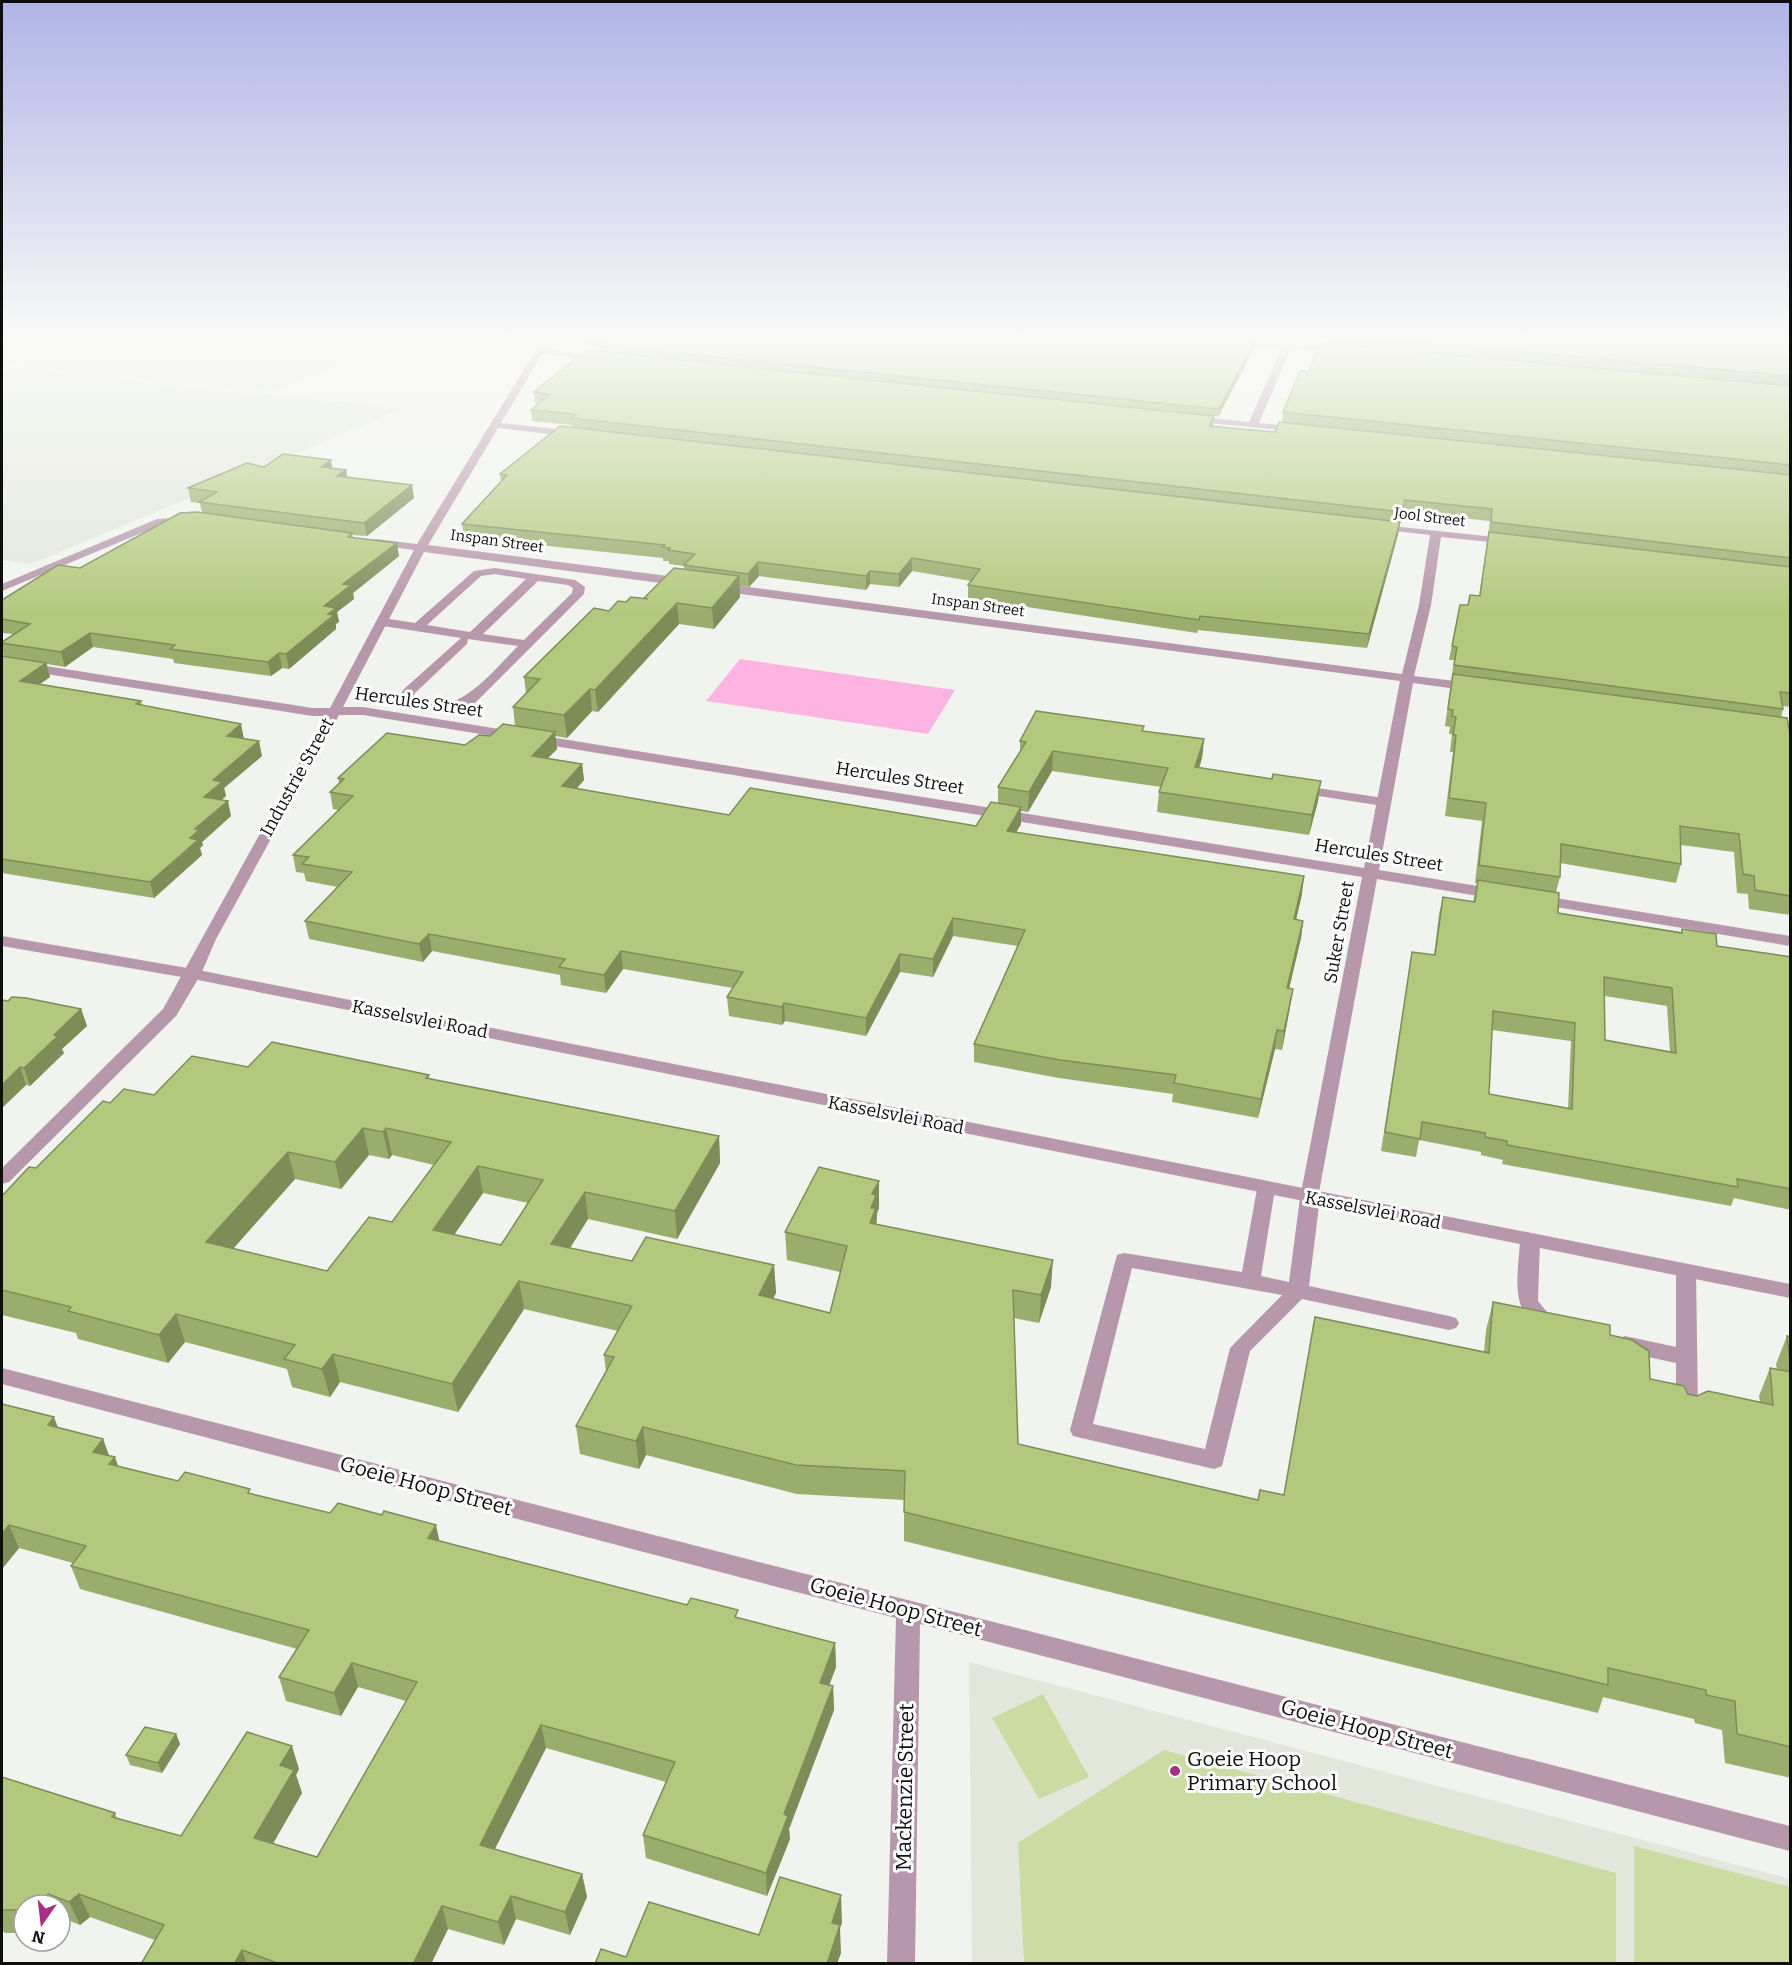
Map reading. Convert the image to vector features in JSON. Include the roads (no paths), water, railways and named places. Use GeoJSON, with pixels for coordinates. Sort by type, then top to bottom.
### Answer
{"type":"FeatureCollection","features":[{"type":"Feature","properties":{"kind":"street","name":"Industrie Street"},"geometry":{"type":"LineString","coordinates":[[2,1178],[170,1012],[193,974],[208,939],[381,627],[422,547],[489,432]]}},
{"type":"Feature","properties":{"kind":"street"},"geometry":{"type":"LineString","coordinates":[[555,432],[585,435]]}},
{"type":"Feature","properties":{"kind":"street"},"geometry":{"type":"LineString","coordinates":[[2,588],[161,521],[200,520]]}},
{"type":"Feature","properties":{"kind":"street","name":"Jool Street"},"geometry":{"type":"LineString","coordinates":[[1368,525],[1521,543]]}},
{"type":"Feature","properties":{"kind":"street","name":"Suker Street"},"geometry":{"type":"LineString","coordinates":[[1298,1291],[1310,1197],[1407,678],[1425,605],[1436,533]]}},
{"type":"Feature","properties":{"kind":"street","name":"Inspan Street"},"geometry":{"type":"LineString","coordinates":[[362,540],[1483,688]]}},
{"type":"Feature","properties":{"kind":"street"},"geometry":{"type":"LineString","coordinates":[[419,626],[478,573],[495,571],[535,577],[575,583],[580,590],[462,705],[440,708],[412,701],[407,695],[535,577]]}},
{"type":"Feature","properties":{"kind":"street"},"geometry":{"type":"LineString","coordinates":[[381,627],[419,626],[469,638]]}},
{"type":"Feature","properties":{"kind":"street"},"geometry":{"type":"LineString","coordinates":[[381,627],[523,647]]}},
{"type":"Feature","properties":{"kind":"street","name":"Hercules Street"},"geometry":{"type":"LineString","coordinates":[[2,663],[312,712],[363,711],[1791,941]]}},
{"type":"Feature","properties":{"kind":"street"},"geometry":{"type":"LineString","coordinates":[[1280,786],[1383,802]]}},
{"type":"Feature","properties":{"kind":"street","name":"Kasselsvlei Road"},"geometry":{"type":"LineString","coordinates":[[2,941],[193,974],[1266,1189],[1791,1291]]}},
{"type":"Feature","properties":{"kind":"street"},"geometry":{"type":"LineString","coordinates":[[1250,1281],[1266,1189]]}},
{"type":"Feature","properties":{"kind":"street"},"geometry":{"type":"LineString","coordinates":[[1530,1240],[1528,1301],[1538,1319],[1564,1331]]}},
{"type":"Feature","properties":{"kind":"street"},"geometry":{"type":"LineString","coordinates":[[1298,1291],[1240,1348],[1214,1460],[1081,1431],[1124,1260],[1250,1281],[1298,1291],[1449,1323]]}},
{"type":"Feature","properties":{"kind":"street"},"geometry":{"type":"LineString","coordinates":[[1686,1271],[1687,1414]]}},
{"type":"Feature","properties":{"kind":"street"},"geometry":{"type":"LineString","coordinates":[[1600,1339],[1686,1357]]}},
{"type":"Feature","properties":{"kind":"street","name":"Goeie Hoop Street"},"geometry":{"type":"LineString","coordinates":[[2,1376],[1791,1839]]}},
{"type":"Feature","properties":{"kind":"street","name":"Mackenzie Street"},"geometry":{"type":"LineString","coordinates":[[901,1964],[908,1610]]}},
{"type":"Feature","properties":{"kind":"place","name":"Goeie Hoop Primary School"},"geometry":{"type":"Point","coordinates":[1175,1771]}}]}
